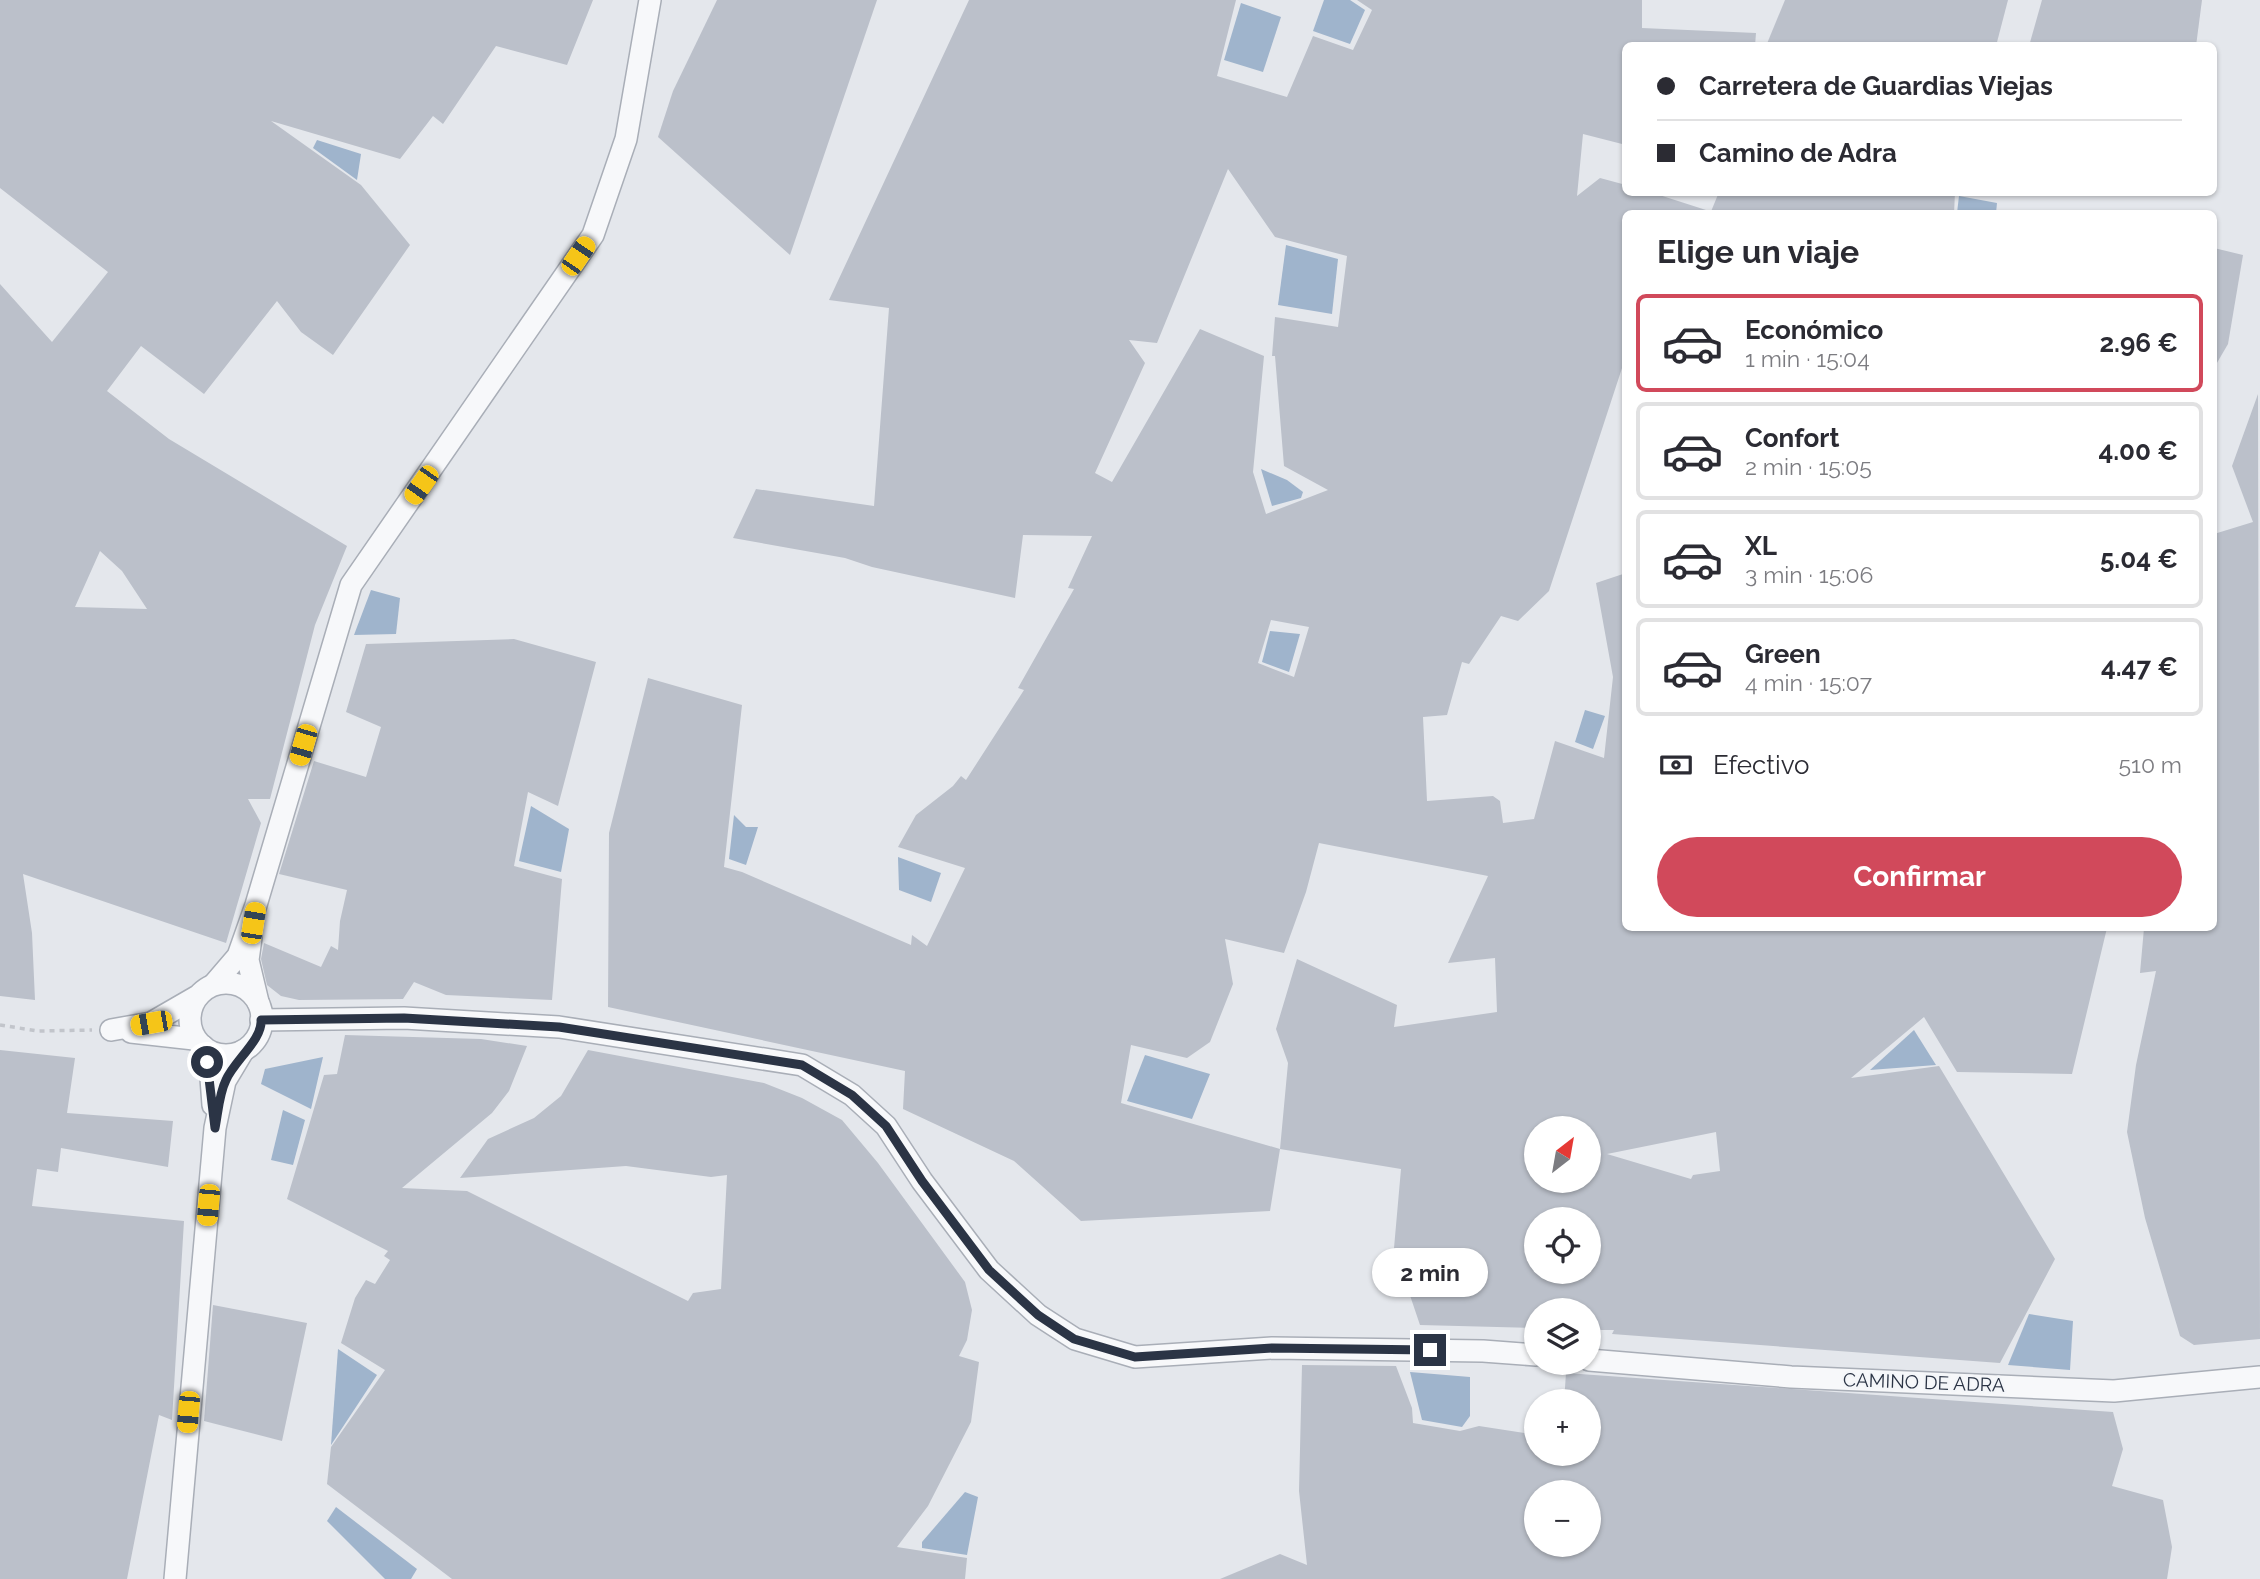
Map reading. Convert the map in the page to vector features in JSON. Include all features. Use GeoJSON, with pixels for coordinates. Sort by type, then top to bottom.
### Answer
{"type":"FeatureCollection","features":[{"type":"Feature","properties":{"kind":"street"},"geometry":{"type":"LineString","coordinates":[[111,1030],[151,1023],[196,997],[214,984],[238,956],[256,905],[351,585],[593,235],[626,139],[650,0]]}},
{"type":"Feature","properties":{"kind":"street"},"geometry":{"type":"LineString","coordinates":[[175,1579],[215,1128],[225,1080],[243,1051],[255,1041],[260,1012],[248,960],[256,905]]}},
{"type":"Feature","properties":{"kind":"street"},"geometry":{"type":"LineString","coordinates":[[214,984],[230,983],[244,987],[260,1012]]}},
{"type":"Feature","properties":{"kind":"street"},"geometry":{"type":"LineString","coordinates":[[196,997],[189,1017],[212,1078],[215,1128]]}},
{"type":"Feature","properties":{"kind":"street"},"geometry":{"type":"LineString","coordinates":[[260,1012],[559,1027],[802,1065],[852,1095],[886,1126],[922,1181],[989,1270],[1038,1315],[1074,1339],[1135,1357],[1272,1348],[1483,1351],[1524,1354]]}},
{"type":"Feature","properties":{"kind":"street"},"geometry":{"type":"LineString","coordinates":[[111,1030],[199,1042],[213,1054],[228,1056],[243,1051]]}},
{"type":"Feature","properties":{"kind":"street","name":"CAMINO DE ADRA"},"geometry":{"type":"LineString","coordinates":[[1601,1361],[1791,1377],[2114,1391],[2260,1377]]}},
{"type":"Feature","properties":{"kind":"path"},"geometry":{"type":"LineString","coordinates":[[0,1024],[38,1031],[111,1030]]}},
{"type":"Feature","properties":{"kind":"water"},"geometry":{"type":"Polygon","coordinates":[[[1324,0],[1350,0],[1365,10],[1350,44],[1313,31],[1324,0]]]}},
{"type":"Feature","properties":{"kind":"water"},"geometry":{"type":"Polygon","coordinates":[[[1241,3],[1281,17],[1263,72],[1224,60],[1241,3]]]}},
{"type":"Feature","properties":{"kind":"water"},"geometry":{"type":"Polygon","coordinates":[[[317,140],[361,154],[357,180],[313,148],[317,140]]]}},
{"type":"Feature","properties":{"kind":"water"},"geometry":{"type":"Polygon","coordinates":[[[1959,196],[1997,203],[1996,210],[1957,210],[1959,196]]]}},
{"type":"Feature","properties":{"kind":"water"},"geometry":{"type":"Polygon","coordinates":[[[1286,245],[1338,259],[1332,314],[1278,305],[1286,245]]]}},
{"type":"Feature","properties":{"kind":"water"},"geometry":{"type":"Polygon","coordinates":[[[1261,469],[1287,480],[1303,492],[1301,498],[1272,506],[1261,469]]]}},
{"type":"Feature","properties":{"kind":"water"},"geometry":{"type":"Polygon","coordinates":[[[371,590],[400,598],[396,634],[354,635],[371,590]]]}},
{"type":"Feature","properties":{"kind":"water"},"geometry":{"type":"Polygon","coordinates":[[[1270,631],[1300,634],[1289,672],[1262,662],[1270,631]]]}},
{"type":"Feature","properties":{"kind":"water"},"geometry":{"type":"Polygon","coordinates":[[[1585,710],[1605,716],[1593,749],[1575,742],[1585,710]]]}},
{"type":"Feature","properties":{"kind":"water"},"geometry":{"type":"Polygon","coordinates":[[[531,806],[569,829],[561,872],[519,861],[531,806]]]}},
{"type":"Feature","properties":{"kind":"water"},"geometry":{"type":"Polygon","coordinates":[[[734,815],[746,827],[758,827],[746,865],[729,859],[734,815]]]}},
{"type":"Feature","properties":{"kind":"water"},"geometry":{"type":"Polygon","coordinates":[[[898,857],[941,873],[931,902],[899,890],[898,857]]]}},
{"type":"Feature","properties":{"kind":"water"},"geometry":{"type":"Polygon","coordinates":[[[1914,1030],[1936,1065],[1870,1070],[1914,1030]]]}},
{"type":"Feature","properties":{"kind":"water"},"geometry":{"type":"Polygon","coordinates":[[[1145,1055],[1210,1074],[1192,1119],[1127,1101],[1145,1055]]]}},
{"type":"Feature","properties":{"kind":"water"},"geometry":{"type":"Polygon","coordinates":[[[323,1057],[311,1109],[261,1084],[265,1069],[323,1057]]]}},
{"type":"Feature","properties":{"kind":"water"},"geometry":{"type":"Polygon","coordinates":[[[283,1110],[305,1120],[293,1165],[271,1160],[283,1110]]]}},
{"type":"Feature","properties":{"kind":"water"},"geometry":{"type":"Polygon","coordinates":[[[2029,1314],[2073,1321],[2070,1370],[2008,1365],[2029,1314]]]}},
{"type":"Feature","properties":{"kind":"water"},"geometry":{"type":"Polygon","coordinates":[[[338,1349],[377,1375],[331,1445],[338,1349]]]}},
{"type":"Feature","properties":{"kind":"water"},"geometry":{"type":"Polygon","coordinates":[[[1410,1372],[1470,1377],[1470,1416],[1462,1427],[1422,1420],[1410,1372]]]}},
{"type":"Feature","properties":{"kind":"water"},"geometry":{"type":"Polygon","coordinates":[[[965,1492],[978,1497],[967,1555],[922,1548],[922,1542],[965,1492]]]}},
{"type":"Feature","properties":{"kind":"water"},"geometry":{"type":"Polygon","coordinates":[[[336,1507],[417,1569],[411,1579],[385,1579],[327,1521],[336,1507]]]}},
{"type":"Feature","properties":{"kind":"building"},"geometry":{"type":"Polygon","coordinates":[[[0,0],[593,0],[567,65],[496,46],[443,124],[433,116],[400,159],[271,121],[361,185],[410,245],[333,355],[301,332],[277,301],[204,394],[141,346],[107,391],[169,439],[347,546],[315,625],[270,799],[248,799],[261,823],[226,943],[23,874],[32,933],[35,1000],[0,996],[0,284],[52,342],[108,272],[0,188],[0,0]],[[100,551],[75,607],[147,609],[122,571],[100,551]]]}},
{"type":"Feature","properties":{"kind":"building"},"geometry":{"type":"Polygon","coordinates":[[[717,0],[877,0],[790,255],[658,137],[673,91],[717,0]]]}},
{"type":"Feature","properties":{"kind":"building"},"geometry":{"type":"Polygon","coordinates":[[[969,0],[1236,0],[1217,76],[1287,97],[1313,36],[1353,50],[1372,10],[1357,0],[1642,0],[1642,28],[1756,33],[1755,42],[1622,42],[1622,144],[1583,134],[1577,196],[1600,178],[1622,184],[1622,196],[1662,196],[1706,210],[1622,210],[1622,368],[1549,591],[1518,621],[1501,616],[1469,664],[1462,662],[1447,715],[1423,717],[1427,801],[1493,796],[1500,801],[1503,823],[1534,819],[1555,741],[1604,758],[1613,677],[1596,583],[1622,574],[1622,931],[2106,931],[2072,1074],[1957,1072],[1924,1017],[1851,1078],[1939,1066],[2055,1259],[2000,1363],[1612,1334],[1614,1330],[1601,1330],[1601,1298],[1524,1298],[1524,1328],[1420,1325],[1394,1248],[1401,1169],[1280,1149],[1270,1211],[1081,1221],[1014,1161],[903,1109],[905,1071],[608,1007],[609,833],[648,678],[742,705],[724,867],[742,872],[911,945],[912,935],[927,946],[965,868],[898,847],[916,815],[953,786],[961,776],[966,780],[1024,690],[1018,688],[1074,589],[1068,588],[1092,536],[1023,535],[1015,598],[872,567],[845,558],[733,538],[756,489],[874,506],[889,308],[829,300],[969,0]],[[1228,169],[1157,343],[1129,340],[1145,363],[1095,473],[1112,482],[1200,329],[1264,356],[1253,472],[1266,514],[1328,490],[1284,466],[1275,356],[1272,356],[1275,317],[1338,327],[1347,256],[1275,237],[1228,169]],[[1271,620],[1258,663],[1294,677],[1309,627],[1271,620]],[[1319,843],[1306,892],[1284,953],[1225,939],[1233,984],[1210,1042],[1187,1058],[1131,1045],[1121,1103],[1280,1149],[1288,1063],[1276,1029],[1297,959],[1397,1005],[1394,1027],[1497,1012],[1495,958],[1448,963],[1488,876],[1319,843]],[[1716,1132],[1607,1154],[1691,1179],[1693,1175],[1720,1171],[1716,1132]]]}},
{"type":"Feature","properties":{"kind":"building"},"geometry":{"type":"Polygon","coordinates":[[[1785,0],[2008,0],[1997,42],[1768,42],[1785,0]]]}},
{"type":"Feature","properties":{"kind":"building"},"geometry":{"type":"Polygon","coordinates":[[[2042,0],[2202,0],[2197,42],[2030,42],[2042,0]]]}},
{"type":"Feature","properties":{"kind":"building"},"geometry":{"type":"Polygon","coordinates":[[[1717,196],[1955,196],[1954,210],[1712,210],[1717,196]]]}},
{"type":"Feature","properties":{"kind":"building"},"geometry":{"type":"Polygon","coordinates":[[[2217,249],[2243,255],[2228,344],[2217,363],[2217,249]]]}},
{"type":"Feature","properties":{"kind":"building"},"geometry":{"type":"Polygon","coordinates":[[[2258,394],[2260,1339],[2194,1345],[2180,1336],[2145,1218],[2127,1132],[2136,1065],[2156,971],[2140,973],[2144,931],[2217,931],[2217,533],[2253,522],[2232,466],[2258,394]]]}},
{"type":"Feature","properties":{"kind":"building"},"geometry":{"type":"Polygon","coordinates":[[[514,639],[596,662],[558,806],[528,792],[514,866],[562,879],[552,1000],[446,995],[414,982],[403,999],[299,1000],[281,996],[267,985],[261,959],[264,943],[321,967],[331,946],[338,950],[340,921],[347,890],[279,874],[314,761],[366,777],[381,727],[346,712],[366,644],[514,639]]]}},
{"type":"Feature","properties":{"kind":"building"},"geometry":{"type":"Polygon","coordinates":[[[345,1035],[481,1039],[527,1046],[509,1091],[492,1113],[402,1188],[467,1191],[688,1301],[693,1293],[721,1289],[727,1175],[711,1177],[626,1166],[460,1178],[488,1139],[534,1118],[561,1096],[588,1050],[764,1083],[802,1098],[842,1120],[878,1163],[965,1282],[972,1310],[967,1340],[959,1356],[979,1362],[971,1422],[928,1506],[897,1547],[967,1558],[965,1579],[452,1579],[327,1484],[331,1447],[385,1370],[341,1343],[355,1298],[366,1280],[375,1284],[390,1260],[384,1256],[388,1251],[287,1199],[324,1075],[337,1074],[345,1035]]]}},
{"type":"Feature","properties":{"kind":"building"},"geometry":{"type":"Polygon","coordinates":[[[0,1050],[75,1058],[67,1113],[173,1121],[168,1167],[61,1148],[58,1172],[37,1169],[32,1206],[184,1221],[172,1420],[159,1415],[127,1579],[0,1579],[0,1050]]]}},
{"type":"Feature","properties":{"kind":"building"},"geometry":{"type":"Polygon","coordinates":[[[213,1305],[307,1323],[282,1441],[204,1421],[213,1305]]]}},
{"type":"Feature","properties":{"kind":"building"},"geometry":{"type":"Polygon","coordinates":[[[1302,1365],[1396,1366],[1412,1408],[1413,1423],[1460,1431],[1479,1426],[1524,1433],[1524,1466],[1601,1466],[1601,1389],[1565,1389],[1566,1375],[2113,1412],[2123,1449],[2112,1486],[2163,1500],[2172,1547],[2167,1579],[1220,1579],[1280,1554],[1307,1565],[1299,1491],[1302,1365]]]}},
{"type":"Feature","properties":{"kind":"route"},"geometry":{"type":"LineString","coordinates":[[207,1062],[212,1078],[215,1128],[225,1080],[243,1051],[255,1041],[262,1025],[261,1020],[404,1018],[559,1027],[802,1065],[852,1095],[886,1126],[922,1181],[989,1270],[1038,1315],[1074,1339],[1135,1357],[1272,1348],[1430,1350]]}}]}
